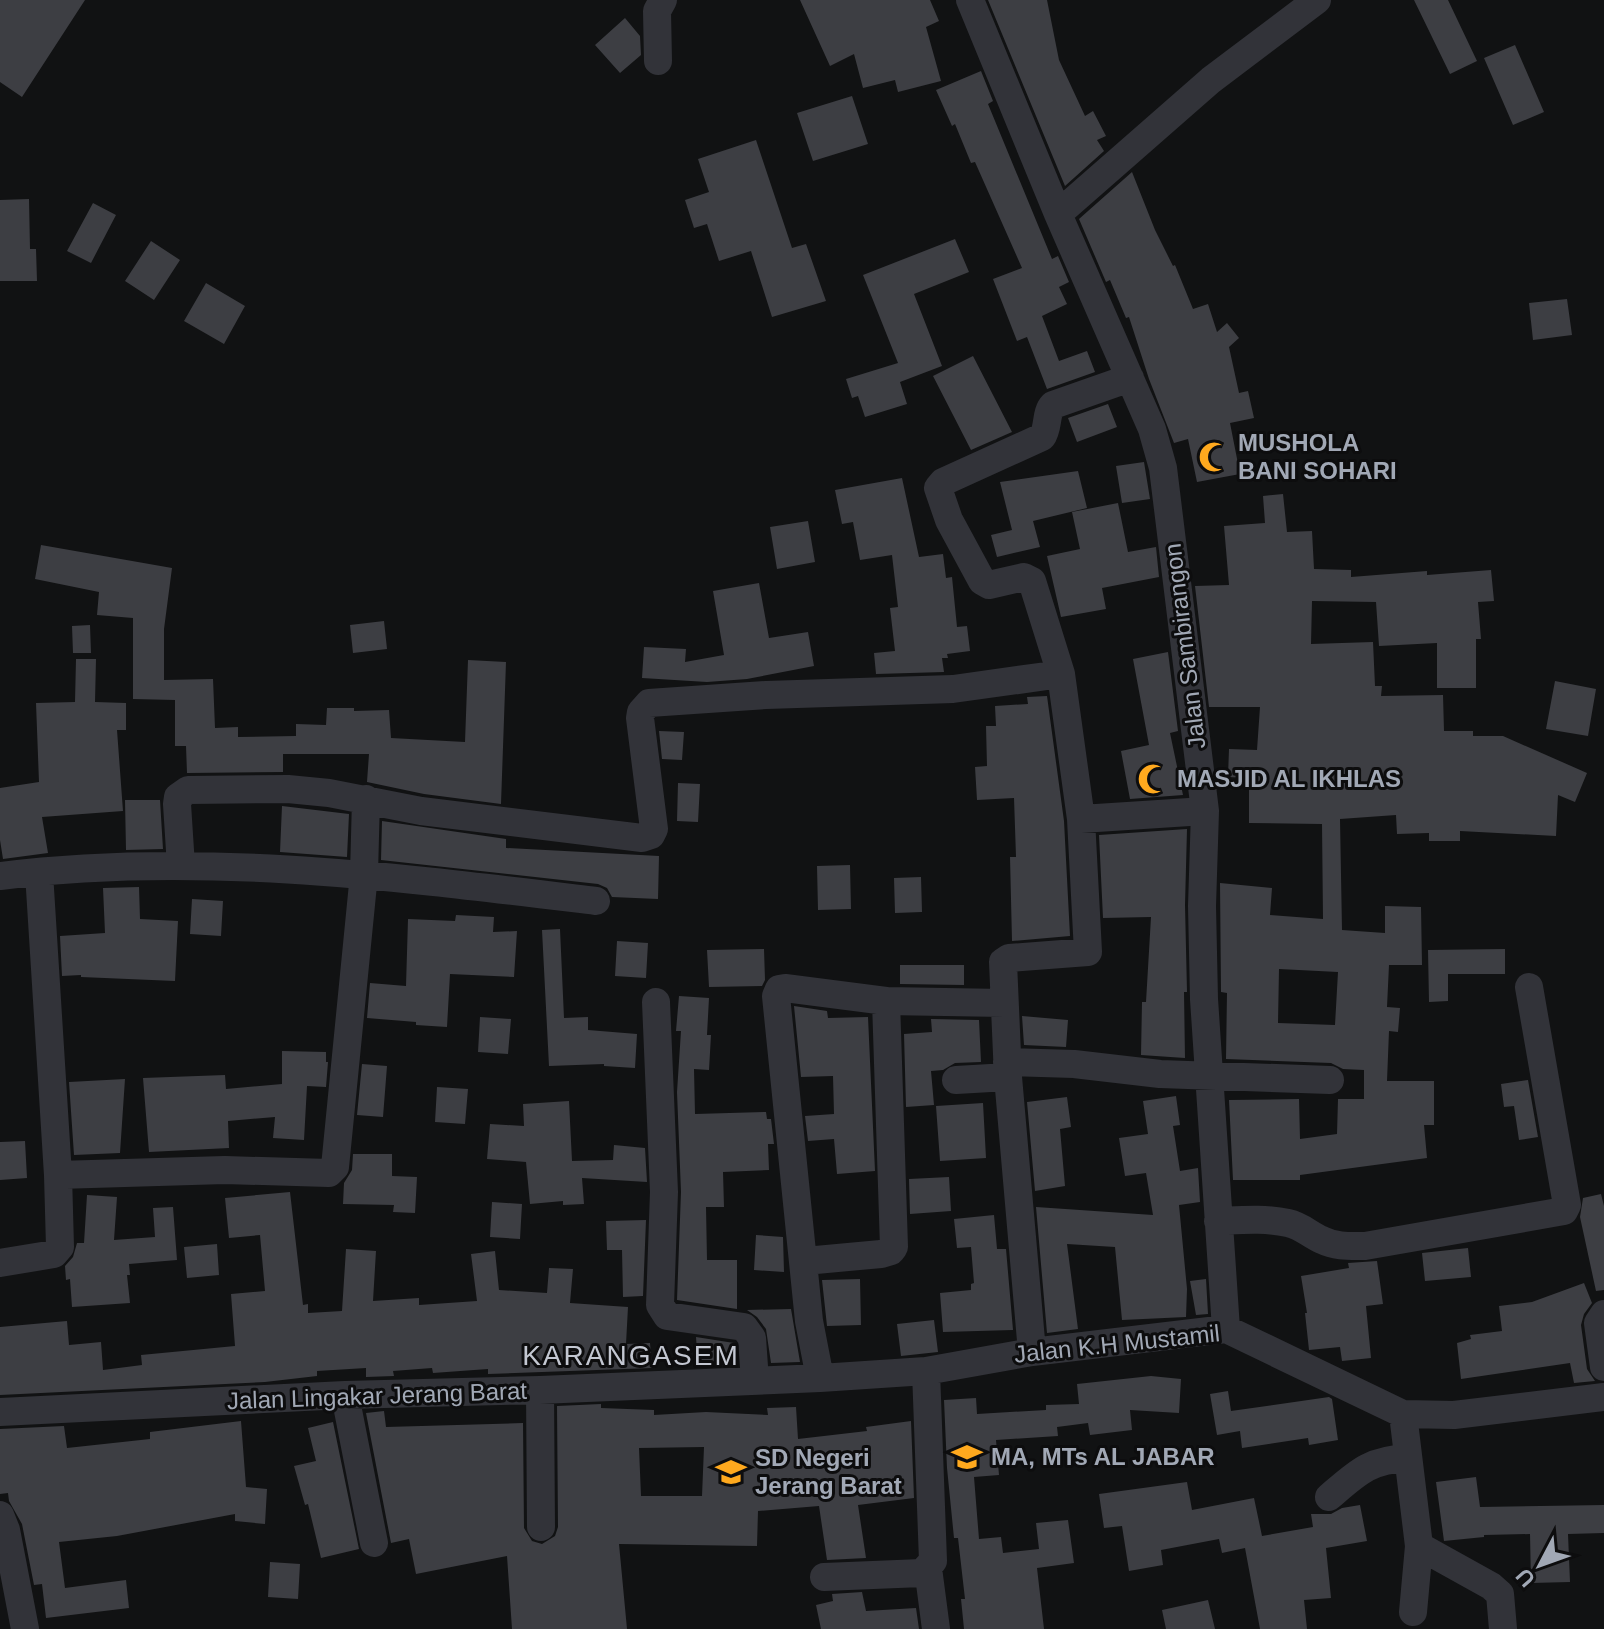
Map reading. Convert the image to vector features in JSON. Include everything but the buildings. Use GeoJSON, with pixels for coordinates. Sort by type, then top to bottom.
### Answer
{"type":"FeatureCollection","features":[{"type":"Feature","properties":{"kind":"street"},"geometry":{"type":"LineString","coordinates":[[658,61],[657,11],[663,0]]}},
{"type":"Feature","properties":{"kind":"street","name":"Jalan Sambirangon"},"geometry":{"type":"LineString","coordinates":[[970,0],[1058,214],[1152,429],[1163,468],[1205,811],[1203,968],[1226,1329]]}},
{"type":"Feature","properties":{"kind":"street"},"geometry":{"type":"LineString","coordinates":[[1058,214],[1211,80],[1317,0]]}},
{"type":"Feature","properties":{"kind":"street"},"geometry":{"type":"LineString","coordinates":[[1032,1352],[1007,1070],[1004,960],[1088,952],[1081,819],[1061,674],[1032,581],[1024,577],[989,585],[982,581],[949,520],[939,486],[1042,437],[1049,409],[1053,405],[1130,378]]}},
{"type":"Feature","properties":{"kind":"street"},"geometry":{"type":"LineString","coordinates":[[181,866],[177,804],[178,797],[188,790],[288,789],[366,799],[421,811],[642,838],[651,835],[654,829],[640,718],[649,703],[766,695],[953,689],[1061,674]]}},
{"type":"Feature","properties":{"kind":"street"},"geometry":{"type":"LineString","coordinates":[[58,1175],[225,1170],[332,1171],[338,1151],[364,874],[366,799]]}},
{"type":"Feature","properties":{"kind":"street"},"geometry":{"type":"LineString","coordinates":[[1081,819],[1205,811]]}},
{"type":"Feature","properties":{"kind":"street"},"geometry":{"type":"LineString","coordinates":[[3,871],[39,873],[61,869],[271,867],[364,874],[596,901]]}},
{"type":"Feature","properties":{"kind":"street"},"geometry":{"type":"LineString","coordinates":[[0,1263],[58,1251],[58,1175],[39,873]]}},
{"type":"Feature","properties":{"kind":"street"},"geometry":{"type":"LineString","coordinates":[[1218,1221],[1261,1219],[1290,1223],[1338,1246],[1365,1246],[1564,1211],[1567,1205],[1529,987]]}},
{"type":"Feature","properties":{"kind":"street"},"geometry":{"type":"LineString","coordinates":[[820,1378],[809,1321],[777,992],[785,988],[886,1001],[1004,1003]]}},
{"type":"Feature","properties":{"kind":"street"},"geometry":{"type":"LineString","coordinates":[[805,1261],[881,1254],[891,1251],[896,1241],[886,1001]]}},
{"type":"Feature","properties":{"kind":"street"},"geometry":{"type":"LineString","coordinates":[[656,1002],[664,1192],[660,1305],[667,1316],[744,1327],[752,1338],[755,1381]]}},
{"type":"Feature","properties":{"kind":"street"},"geometry":{"type":"LineString","coordinates":[[956,1080],[1007,1070],[1074,1064],[1142,1073],[1330,1080]]}},
{"type":"Feature","properties":{"kind":"street"},"geometry":{"type":"LineString","coordinates":[[1604,1314],[1598,1323],[1604,1367]]}},
{"type":"Feature","properties":{"kind":"street","name":"Jalan K.H Mustamil"},"geometry":{"type":"LineString","coordinates":[[755,1381],[926,1371],[1032,1352],[1226,1329],[1403,1414],[1454,1415],[1604,1397]]}},
{"type":"Feature","properties":{"kind":"street"},"geometry":{"type":"LineString","coordinates":[[824,1577],[922,1573],[933,1561],[926,1371]]}},
{"type":"Feature","properties":{"kind":"street","name":"Jalan Lingakar Jerang Barat"},"geometry":{"type":"LineString","coordinates":[[0,1412],[345,1395],[755,1381]]}},
{"type":"Feature","properties":{"kind":"street"},"geometry":{"type":"LineString","coordinates":[[540,1390],[541,1527]]}},
{"type":"Feature","properties":{"kind":"street"},"geometry":{"type":"LineString","coordinates":[[345,1395],[374,1543]]}},
{"type":"Feature","properties":{"kind":"street"},"geometry":{"type":"LineString","coordinates":[[1403,1414],[1419,1546],[1413,1612]]}},
{"type":"Feature","properties":{"kind":"street"},"geometry":{"type":"LineString","coordinates":[[1329,1497],[1366,1465],[1408,1458]]}},
{"type":"Feature","properties":{"kind":"street"},"geometry":{"type":"LineString","coordinates":[[0,1515],[6,1530],[25,1629]]}},
{"type":"Feature","properties":{"kind":"street"},"geometry":{"type":"LineString","coordinates":[[1419,1546],[1500,1594],[1503,1629]]}},
{"type":"Feature","properties":{"kind":"street"},"geometry":{"type":"LineString","coordinates":[[928,1568],[936,1629]]}},
{"type":"Feature","properties":{"kind":"place","name":"MUSHOLA BANI SOHARI"},"geometry":{"type":"Point","coordinates":[1214,457]}},
{"type":"Feature","properties":{"kind":"place","name":"MASJID AL IKHLAS"},"geometry":{"type":"Point","coordinates":[1153,779]}},
{"type":"Feature","properties":{"kind":"place","name":"MA, MTs AL JABAR"},"geometry":{"type":"Point","coordinates":[967,1457]}},
{"type":"Feature","properties":{"kind":"place","name":"SD Negeri Jerang Barat"},"geometry":{"type":"Point","coordinates":[731,1472]}},
{"type":"Feature","properties":{"kind":"district","name":"KARANGASEM"},"geometry":{"type":"Point","coordinates":[631,1355]}}]}
